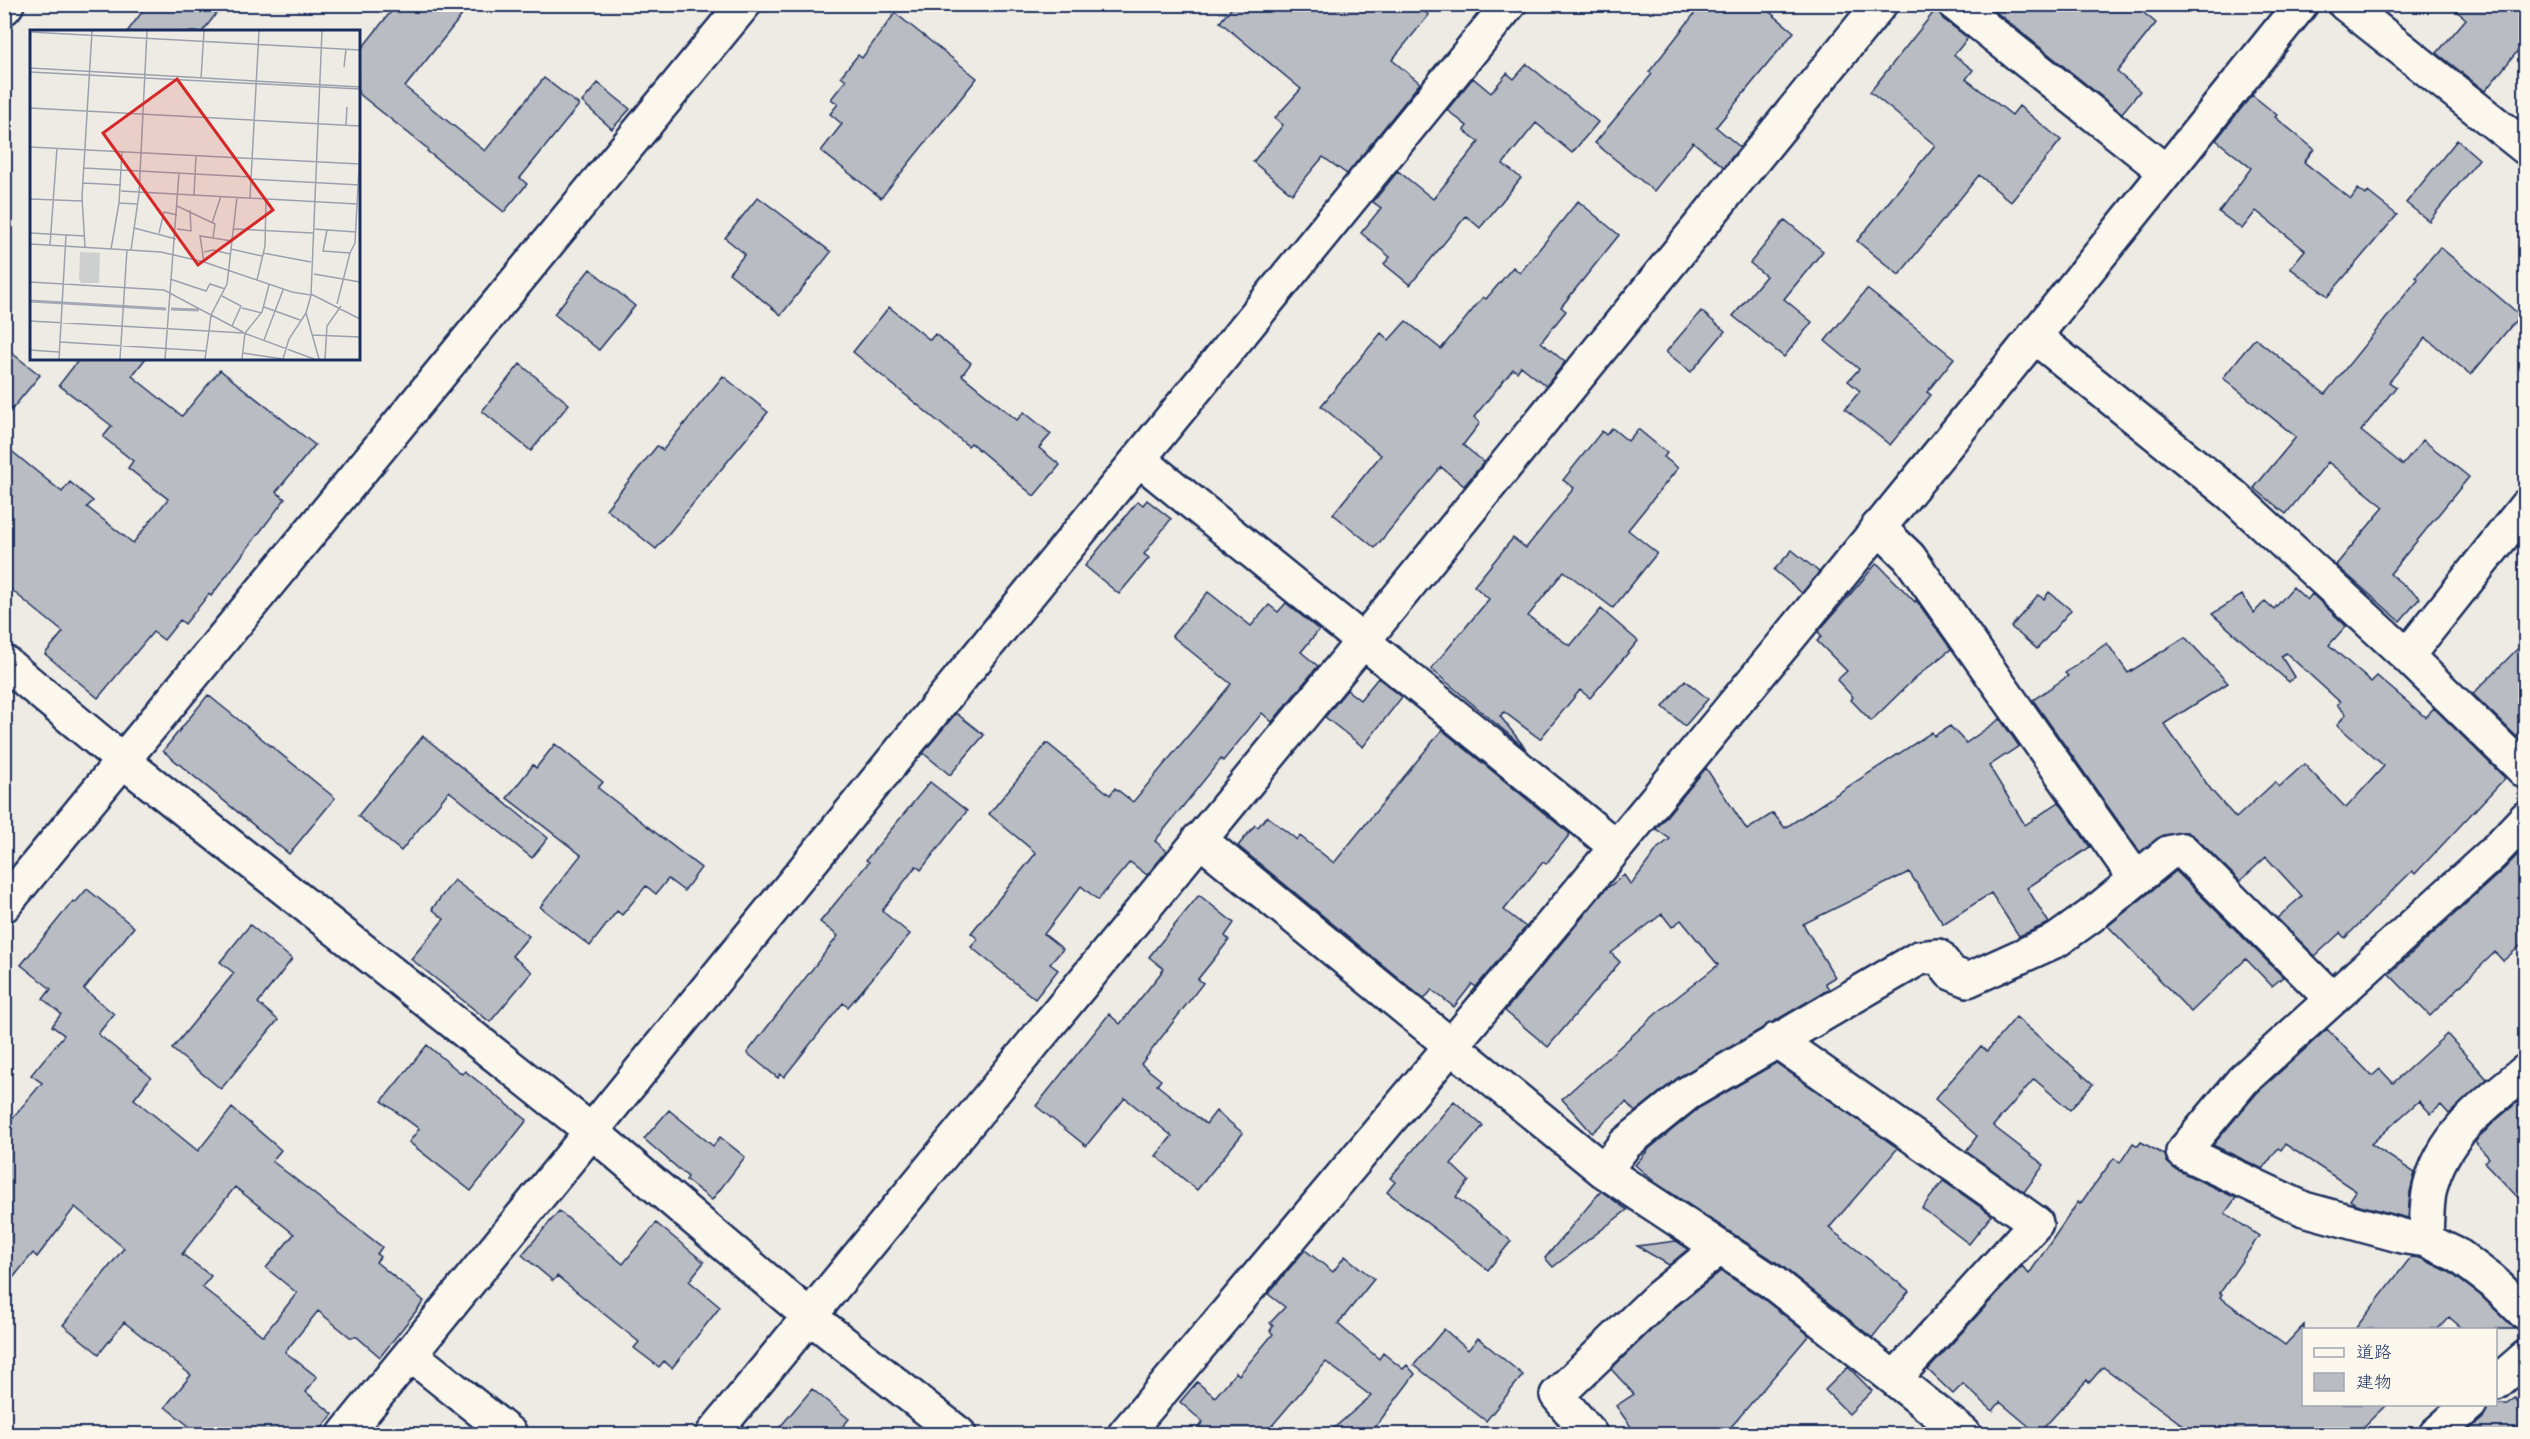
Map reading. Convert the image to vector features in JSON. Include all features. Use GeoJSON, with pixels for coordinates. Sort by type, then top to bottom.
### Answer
{"type":"FeatureCollection","features":[{"type":"Feature","properties":{"kind":"street"},"geometry":{"type":"LineString","coordinates":[[4,905],[744,4]]}},
{"type":"Feature","properties":{"kind":"street"},"geometry":{"type":"LineString","coordinates":[[345,1434],[590,1130],[1140,460],[1509,4]]}},
{"type":"Feature","properties":{"kind":"street"},"geometry":{"type":"LineString","coordinates":[[713,1434],[1880,4]]}},
{"type":"Feature","properties":{"kind":"street"},"geometry":{"type":"LineString","coordinates":[[1955,4],[2164,171]]}},
{"type":"Feature","properties":{"kind":"street"},"geometry":{"type":"LineString","coordinates":[[1125,1434],[1453,1045],[2034,336],[2164,171],[2301,4]]}},
{"type":"Feature","properties":{"kind":"street"},"geometry":{"type":"LineString","coordinates":[[2344,4],[2526,148]]}},
{"type":"Feature","properties":{"kind":"street"},"geometry":{"type":"LineString","coordinates":[[2034,336],[2232,495],[2407,656],[2526,772]]}},
{"type":"Feature","properties":{"kind":"street"},"geometry":{"type":"LineString","coordinates":[[1140,460],[1615,846]]}},
{"type":"Feature","properties":{"kind":"street"},"geometry":{"type":"LineString","coordinates":[[2407,656],[2526,506]]}},
{"type":"Feature","properties":{"kind":"street"},"geometry":{"type":"LineString","coordinates":[[1878,527],[1910,557],[2136,879]]}},
{"type":"Feature","properties":{"kind":"street"},"geometry":{"type":"LineString","coordinates":[[4,662],[122,760],[590,1130],[809,1316],[959,1434]]}},
{"type":"Feature","properties":{"kind":"street"},"geometry":{"type":"LineString","coordinates":[[2526,818],[2492,854],[2243,1080],[2182,1152],[2304,1209],[2406,1237],[2426,1240],[2468,1262],[2492,1281],[2526,1314]]}},
{"type":"Feature","properties":{"kind":"street"},"geometry":{"type":"LineString","coordinates":[[1199,839],[1604,1171],[1772,1282],[1964,1434]]}},
{"type":"Feature","properties":{"kind":"street"},"geometry":{"type":"LineString","coordinates":[[1604,1171],[1624,1144],[1688,1093],[1919,958],[1938,956],[1951,973],[1968,980],[2047,945],[2092,915],[2168,853],[2182,850],[2332,999]]}},
{"type":"Feature","properties":{"kind":"street"},"geometry":{"type":"LineString","coordinates":[[1776,1040],[2036,1223],[1895,1378]]}},
{"type":"Feature","properties":{"kind":"street"},"geometry":{"type":"LineString","coordinates":[[2426,1240],[2430,1188],[2448,1145],[2481,1106],[2526,1071]]}},
{"type":"Feature","properties":{"kind":"street"},"geometry":{"type":"LineString","coordinates":[[1590,1434],[1557,1395],[1659,1297],[1719,1248]]}},
{"type":"Feature","properties":{"kind":"street"},"geometry":{"type":"LineString","coordinates":[[410,1354],[510,1434]]}},
{"type":"Feature","properties":{"kind":"street"},"geometry":{"type":"LineString","coordinates":[[2497,1382],[2526,1357]]}},
{"type":"Feature","properties":{"kind":"street"},"geometry":{"type":"LineString","coordinates":[[2436,1434],[2468,1406]]}},
{"type":"Feature","properties":{"kind":"building"},"geometry":{"type":"Polygon","coordinates":[[[148,4],[224,4],[204,30],[128,30],[148,4]]]}},
{"type":"Feature","properties":{"kind":"building"},"geometry":{"type":"Polygon","coordinates":[[[397,4],[471,4],[405,87],[485,151],[544,78],[579,105],[520,178],[527,184],[504,212],[360,95],[360,50],[397,4]]]}},
{"type":"Feature","properties":{"kind":"building"},"geometry":{"type":"Polygon","coordinates":[[[1235,4],[1414,4],[1429,15],[1392,60],[1420,83],[1347,174],[1323,157],[1292,194],[1253,162],[1283,125],[1275,118],[1301,89],[1220,22],[1235,4]]]}},
{"type":"Feature","properties":{"kind":"building"},"geometry":{"type":"Polygon","coordinates":[[[1702,4],[1760,4],[1794,32],[1716,127],[1740,147],[1724,167],[1693,142],[1654,191],[1595,143],[1652,74],[1649,72],[1702,4]]]}},
{"type":"Feature","properties":{"kind":"building"},"geometry":{"type":"Polygon","coordinates":[[[1986,4],[2133,4],[2156,23],[2117,72],[2140,91],[2122,113],[1986,4]]]}},
{"type":"Feature","properties":{"kind":"building"},"geometry":{"type":"Polygon","coordinates":[[[2448,4],[2514,4],[2526,14],[2526,41],[2485,91],[2437,53],[2466,19],[2448,4]]]}},
{"type":"Feature","properties":{"kind":"building"},"geometry":{"type":"Polygon","coordinates":[[[1937,8],[1943,19],[1968,38],[1954,55],[1973,70],[1966,79],[2012,115],[2019,106],[2061,140],[2011,202],[1979,175],[1899,275],[1857,241],[1935,145],[1870,92],[1937,8]]]}},
{"type":"Feature","properties":{"kind":"building"},"geometry":{"type":"Polygon","coordinates":[[[895,13],[977,78],[881,198],[821,151],[842,124],[830,114],[838,104],[831,99],[846,80],[841,76],[858,55],[862,58],[895,13]]]}},
{"type":"Feature","properties":{"kind":"building"},"geometry":{"type":"Polygon","coordinates":[[[1527,64],[1598,122],[1572,153],[1536,123],[1503,164],[1521,178],[1480,228],[1466,216],[1410,285],[1384,264],[1390,257],[1361,233],[1381,208],[1373,202],[1398,171],[1433,199],[1479,142],[1464,130],[1467,126],[1447,110],[1473,78],[1491,93],[1507,73],[1514,79],[1527,64]]]}},
{"type":"Feature","properties":{"kind":"building"},"geometry":{"type":"Polygon","coordinates":[[[598,83],[630,109],[612,129],[582,102],[598,83]]]}},
{"type":"Feature","properties":{"kind":"building"},"geometry":{"type":"Polygon","coordinates":[[[2252,95],[2314,149],[2304,162],[2351,199],[2358,189],[2366,195],[2368,192],[2397,215],[2328,296],[2290,268],[2305,250],[2256,211],[2242,229],[2219,212],[2251,168],[2216,140],[2252,95]]]}},
{"type":"Feature","properties":{"kind":"building"},"geometry":{"type":"Polygon","coordinates":[[[2457,140],[2479,159],[2429,221],[2406,203],[2457,140]]]}},
{"type":"Feature","properties":{"kind":"building"},"geometry":{"type":"Polygon","coordinates":[[[758,197],[831,252],[781,315],[729,273],[745,254],[725,238],[758,197]]]}},
{"type":"Feature","properties":{"kind":"building"},"geometry":{"type":"Polygon","coordinates":[[[1578,201],[1619,235],[1561,307],[1566,311],[1541,342],[1565,362],[1546,386],[1521,366],[1517,372],[1513,369],[1474,417],[1480,423],[1463,445],[1484,462],[1464,486],[1441,467],[1375,548],[1333,514],[1381,455],[1321,406],[1381,333],[1389,340],[1406,321],[1441,349],[1483,297],[1486,299],[1513,267],[1520,273],[1578,201]]]}},
{"type":"Feature","properties":{"kind":"building"},"geometry":{"type":"Polygon","coordinates":[[[1785,220],[1823,251],[1784,299],[1812,322],[1784,357],[1733,316],[1766,276],[1750,263],[1785,220]]]}},
{"type":"Feature","properties":{"kind":"building"},"geometry":{"type":"Polygon","coordinates":[[[2440,247],[2520,315],[2471,375],[2426,338],[2389,382],[2396,387],[2361,431],[2403,465],[2423,440],[2469,477],[2390,574],[2420,598],[2400,621],[2336,565],[2384,507],[2328,462],[2286,514],[2254,488],[2296,437],[2223,378],[2255,338],[2325,394],[2418,279],[2415,277],[2440,247]]]}},
{"type":"Feature","properties":{"kind":"building"},"geometry":{"type":"Polygon","coordinates":[[[590,269],[635,306],[599,350],[554,314],[590,269]]]}},
{"type":"Feature","properties":{"kind":"building"},"geometry":{"type":"Polygon","coordinates":[[[1867,289],[1954,358],[1927,392],[1931,395],[1890,445],[1845,409],[1860,391],[1848,381],[1859,369],[1825,341],[1867,289]]]}},
{"type":"Feature","properties":{"kind":"building"},"geometry":{"type":"Polygon","coordinates":[[[889,307],[930,340],[935,334],[971,363],[962,375],[1017,420],[1024,412],[1051,434],[1039,448],[1060,465],[1034,496],[971,443],[968,446],[853,352],[889,307]]]}},
{"type":"Feature","properties":{"kind":"building"},"geometry":{"type":"Polygon","coordinates":[[[1701,311],[1725,331],[1691,372],[1666,352],[1701,311]]]}},
{"type":"Feature","properties":{"kind":"building"},"geometry":{"type":"Polygon","coordinates":[[[4,347],[40,375],[4,419],[4,347]]]}},
{"type":"Feature","properties":{"kind":"building"},"geometry":{"type":"Polygon","coordinates":[[[78,360],[144,360],[132,376],[182,416],[220,370],[315,445],[276,492],[285,499],[211,596],[209,594],[185,624],[180,620],[164,640],[153,632],[98,698],[45,654],[63,632],[4,584],[4,445],[62,492],[70,482],[93,501],[87,507],[133,543],[168,499],[128,468],[133,461],[103,437],[112,426],[59,385],[78,360]]]}},
{"type":"Feature","properties":{"kind":"building"},"geometry":{"type":"Polygon","coordinates":[[[520,364],[569,404],[531,451],[482,411],[520,364]]]}},
{"type":"Feature","properties":{"kind":"building"},"geometry":{"type":"Polygon","coordinates":[[[723,376],[768,412],[656,549],[606,509],[657,446],[663,450],[723,376]]]}},
{"type":"Feature","properties":{"kind":"building"},"geometry":{"type":"Polygon","coordinates":[[[1612,428],[1628,441],[1638,429],[1667,453],[1664,457],[1678,468],[1628,530],[1657,553],[1613,608],[1564,571],[1528,616],[1570,646],[1601,609],[1638,641],[1590,698],[1580,690],[1540,739],[1504,712],[1500,716],[1526,749],[1431,669],[1489,599],[1474,586],[1513,538],[1526,548],[1574,488],[1563,480],[1602,431],[1606,435],[1612,428]]]}},
{"type":"Feature","properties":{"kind":"building"},"geometry":{"type":"Polygon","coordinates":[[[1147,500],[1171,519],[1144,554],[1149,558],[1119,594],[1085,566],[1138,501],[1143,505],[1147,500]]]}},
{"type":"Feature","properties":{"kind":"building"},"geometry":{"type":"Polygon","coordinates":[[[1792,550],[1819,572],[1802,593],[1774,570],[1792,550]]]}},
{"type":"Feature","properties":{"kind":"building"},"geometry":{"type":"Polygon","coordinates":[[[1877,563],[1915,602],[1916,600],[1951,649],[1915,678],[1871,721],[1851,700],[1853,697],[1837,680],[1847,671],[1817,641],[1822,636],[1818,632],[1877,563]]]}},
{"type":"Feature","properties":{"kind":"building"},"geometry":{"type":"Polygon","coordinates":[[[2293,587],[2307,600],[2312,594],[2346,626],[2329,645],[2371,682],[2377,676],[2425,717],[2434,708],[2505,778],[2415,874],[2412,871],[2345,938],[2340,933],[2315,956],[2277,918],[2302,896],[2266,857],[2240,881],[2187,832],[2164,835],[2140,852],[2033,700],[2068,676],[2065,673],[2107,643],[2128,673],[2185,637],[2228,683],[2164,724],[2212,791],[2236,818],[2275,782],[2279,787],[2304,764],[2346,808],[2384,766],[2337,725],[2346,714],[2337,705],[2340,702],[2286,653],[2281,656],[2294,677],[2289,682],[2212,614],[2242,595],[2254,613],[2265,601],[2274,609],[2293,587]]]}},
{"type":"Feature","properties":{"kind":"building"},"geometry":{"type":"Polygon","coordinates":[[[1208,592],[1251,626],[1269,605],[1278,612],[1286,603],[1319,630],[1301,652],[1318,666],[1272,722],[1262,713],[1223,761],[1221,759],[1155,841],[1167,851],[1147,875],[1130,862],[1098,900],[1081,886],[1044,934],[1063,949],[1050,964],[1058,970],[1035,999],[971,947],[978,939],[971,933],[1036,853],[989,814],[1047,743],[1110,795],[1115,788],[1133,802],[1231,684],[1172,636],[1208,592]]]}},
{"type":"Feature","properties":{"kind":"building"},"geometry":{"type":"Polygon","coordinates":[[[2049,592],[2071,610],[2037,649],[2011,627],[2038,595],[2044,599],[2049,592]]]}},
{"type":"Feature","properties":{"kind":"building"},"geometry":{"type":"Polygon","coordinates":[[[2526,640],[2526,727],[2517,737],[2473,694],[2526,640]]]}},
{"type":"Feature","properties":{"kind":"building"},"geometry":{"type":"Polygon","coordinates":[[[1378,678],[1402,697],[1363,747],[1325,717],[1347,690],[1360,700],[1378,678]]]}},
{"type":"Feature","properties":{"kind":"building"},"geometry":{"type":"Polygon","coordinates":[[[1685,680],[1708,699],[1685,726],[1663,707],[1685,680]]]}},
{"type":"Feature","properties":{"kind":"building"},"geometry":{"type":"Polygon","coordinates":[[[208,695],[335,798],[289,854],[163,751],[208,695]]]}},
{"type":"Feature","properties":{"kind":"building"},"geometry":{"type":"Polygon","coordinates":[[[956,713],[984,735],[950,775],[923,753],[956,713]]]}},
{"type":"Feature","properties":{"kind":"building"},"geometry":{"type":"Polygon","coordinates":[[[2000,719],[2019,746],[1989,766],[2025,825],[2059,802],[2090,847],[2027,888],[2049,923],[2019,936],[1991,893],[1943,924],[1909,872],[1803,924],[1835,977],[1825,983],[1829,989],[1679,1077],[1635,1112],[1626,1102],[1592,1133],[1562,1099],[1657,1013],[1718,965],[1681,920],[1672,927],[1662,914],[1611,953],[1620,962],[1548,1047],[1505,1011],[1606,889],[1624,875],[1631,885],[1658,848],[1670,839],[1656,829],[1706,768],[1747,830],[1773,813],[1785,828],[1932,732],[1934,736],[1950,726],[1966,743],[2000,719]]]}},
{"type":"Feature","properties":{"kind":"building"},"geometry":{"type":"Polygon","coordinates":[[[1442,730],[1570,834],[1546,864],[1543,862],[1504,910],[1526,927],[1476,987],[1472,984],[1454,1007],[1432,990],[1424,999],[1238,846],[1255,825],[1258,827],[1267,816],[1297,840],[1300,836],[1334,863],[1442,730]]]}},
{"type":"Feature","properties":{"kind":"building"},"geometry":{"type":"Polygon","coordinates":[[[423,736],[548,838],[532,858],[449,791],[401,851],[358,816],[423,736]]]}},
{"type":"Feature","properties":{"kind":"building"},"geometry":{"type":"Polygon","coordinates":[[[555,744],[603,782],[598,788],[701,868],[684,891],[668,879],[656,894],[646,886],[622,915],[617,911],[590,946],[540,907],[581,855],[507,798],[533,765],[536,768],[555,744]]]}},
{"type":"Feature","properties":{"kind":"building"},"geometry":{"type":"Polygon","coordinates":[[[930,782],[967,811],[921,870],[916,866],[882,911],[910,934],[848,1007],[843,1003],[784,1077],[780,1074],[778,1078],[747,1053],[838,936],[820,922],[869,862],[866,860],[930,782]]]}},
{"type":"Feature","properties":{"kind":"building"},"geometry":{"type":"Polygon","coordinates":[[[2526,846],[2526,941],[2503,961],[2495,952],[2430,1016],[2389,974],[2526,846]]]}},
{"type":"Feature","properties":{"kind":"building"},"geometry":{"type":"Polygon","coordinates":[[[2176,871],[2283,977],[2272,986],[2246,959],[2191,1012],[2108,926],[2176,871]]]}},
{"type":"Feature","properties":{"kind":"building"},"geometry":{"type":"Polygon","coordinates":[[[454,880],[529,936],[512,956],[532,972],[490,1022],[411,959],[444,919],[432,909],[454,880]]]}},
{"type":"Feature","properties":{"kind":"building"},"geometry":{"type":"Polygon","coordinates":[[[87,889],[134,927],[84,989],[114,1014],[98,1034],[151,1077],[134,1099],[198,1151],[232,1108],[281,1150],[272,1161],[382,1247],[377,1254],[380,1257],[376,1262],[424,1301],[380,1357],[357,1337],[350,1337],[318,1311],[285,1352],[317,1377],[306,1392],[333,1414],[317,1434],[199,1434],[165,1407],[191,1375],[124,1322],[99,1354],[63,1325],[124,1248],[75,1207],[37,1257],[33,1253],[4,1289],[4,1128],[42,1083],[31,1075],[64,1035],[52,1026],[61,1014],[43,999],[51,989],[21,965],[73,901],[75,903],[87,889]],[[235,1187],[182,1254],[211,1276],[202,1287],[263,1336],[297,1293],[266,1268],[294,1234],[235,1187]]]}},
{"type":"Feature","properties":{"kind":"building"},"geometry":{"type":"Polygon","coordinates":[[[1199,895],[1234,923],[1225,936],[1229,940],[1198,979],[1203,983],[1141,1064],[1161,1080],[1157,1085],[1206,1124],[1216,1111],[1243,1133],[1197,1190],[1156,1156],[1172,1136],[1125,1098],[1086,1146],[1036,1106],[1109,1014],[1120,1024],[1164,969],[1149,957],[1199,895]]]}},
{"type":"Feature","properties":{"kind":"building"},"geometry":{"type":"Polygon","coordinates":[[[250,925],[292,959],[258,1003],[278,1020],[221,1089],[172,1049],[234,973],[220,962],[250,925]]]}},
{"type":"Feature","properties":{"kind":"building"},"geometry":{"type":"Polygon","coordinates":[[[2016,1017],[2093,1084],[2070,1110],[2034,1079],[1993,1126],[2044,1165],[2024,1192],[1966,1151],[1977,1136],[1935,1099],[1981,1046],[1987,1051],[2016,1017]]]}},
{"type":"Feature","properties":{"kind":"building"},"geometry":{"type":"Polygon","coordinates":[[[2327,1029],[2372,1076],[2380,1069],[2393,1083],[2447,1034],[2487,1079],[2449,1114],[2441,1105],[2431,1114],[2419,1101],[2371,1144],[2415,1173],[2410,1192],[2408,1218],[2356,1204],[2350,1200],[2356,1191],[2285,1144],[2281,1150],[2278,1148],[2263,1169],[2213,1145],[2257,1093],[2327,1029]]]}},
{"type":"Feature","properties":{"kind":"building"},"geometry":{"type":"Polygon","coordinates":[[[427,1045],[462,1074],[465,1071],[527,1120],[471,1191],[409,1142],[419,1129],[382,1101],[427,1045]]]}},
{"type":"Feature","properties":{"kind":"building"},"geometry":{"type":"Polygon","coordinates":[[[1776,1063],[1898,1148],[1829,1228],[1909,1291],[1872,1338],[1782,1266],[1656,1183],[1635,1165],[1650,1148],[1699,1108],[1776,1063]]]}},
{"type":"Feature","properties":{"kind":"building"},"geometry":{"type":"Polygon","coordinates":[[[2526,1095],[2526,1206],[2484,1162],[2489,1158],[2475,1142],[2494,1122],[2526,1095]]]}},
{"type":"Feature","properties":{"kind":"building"},"geometry":{"type":"Polygon","coordinates":[[[1454,1101],[1483,1126],[1451,1164],[1469,1181],[1456,1197],[1511,1241],[1488,1270],[1387,1192],[1395,1182],[1390,1178],[1454,1101]]]}},
{"type":"Feature","properties":{"kind":"building"},"geometry":{"type":"Polygon","coordinates":[[[669,1110],[713,1146],[720,1137],[745,1157],[712,1200],[686,1180],[688,1177],[644,1139],[669,1110]]]}},
{"type":"Feature","properties":{"kind":"building"},"geometry":{"type":"Polygon","coordinates":[[[2141,1142],[2165,1155],[2167,1162],[2175,1169],[2236,1198],[2225,1213],[2259,1236],[2220,1293],[2222,1294],[2220,1297],[2285,1345],[2304,1325],[2302,1328],[2302,1406],[2385,1406],[2356,1434],[2195,1434],[2103,1367],[2089,1383],[2087,1380],[2038,1434],[2000,1402],[1993,1411],[1963,1384],[1953,1394],[1928,1370],[2022,1266],[2029,1274],[2078,1202],[2080,1204],[2114,1158],[2120,1163],[2133,1143],[2138,1146],[2141,1142]]]}},
{"type":"Feature","properties":{"kind":"building"},"geometry":{"type":"Polygon","coordinates":[[[1943,1181],[1992,1215],[1969,1244],[1922,1208],[1943,1181]]]}},
{"type":"Feature","properties":{"kind":"building"},"geometry":{"type":"Polygon","coordinates":[[[1601,1191],[1627,1210],[1553,1267],[1545,1258],[1601,1191]]]}},
{"type":"Feature","properties":{"kind":"building"},"geometry":{"type":"Polygon","coordinates":[[[559,1211],[623,1264],[656,1223],[704,1262],[689,1281],[720,1307],[672,1368],[664,1361],[659,1367],[634,1348],[639,1342],[557,1276],[553,1281],[522,1255],[559,1211]]]}},
{"type":"Feature","properties":{"kind":"building"},"geometry":{"type":"Polygon","coordinates":[[[1676,1241],[1688,1249],[1669,1265],[1637,1246],[1676,1241]]]}},
{"type":"Feature","properties":{"kind":"building"},"geometry":{"type":"Polygon","coordinates":[[[1305,1250],[1333,1272],[1345,1256],[1374,1279],[1338,1324],[1379,1359],[1383,1353],[1403,1369],[1407,1365],[1415,1374],[1370,1434],[1327,1434],[1371,1396],[1326,1362],[1265,1434],[1193,1434],[1203,1422],[1180,1402],[1197,1382],[1215,1397],[1236,1372],[1239,1375],[1273,1334],[1270,1331],[1273,1326],[1270,1323],[1285,1307],[1268,1294],[1305,1250]]]}},
{"type":"Feature","properties":{"kind":"building"},"geometry":{"type":"Polygon","coordinates":[[[2411,1257],[2420,1258],[2449,1272],[2480,1295],[2516,1329],[2462,1328],[2449,1317],[2439,1328],[2356,1328],[2411,1257]]]}},
{"type":"Feature","properties":{"kind":"building"},"geometry":{"type":"Polygon","coordinates":[[[1721,1271],[1761,1297],[1809,1335],[1725,1434],[1636,1434],[1616,1406],[1634,1394],[1611,1369],[1671,1311],[1721,1271]]]}},
{"type":"Feature","properties":{"kind":"building"},"geometry":{"type":"Polygon","coordinates":[[[1444,1329],[1468,1350],[1478,1338],[1523,1375],[1486,1421],[1414,1365],[1444,1329]]]}},
{"type":"Feature","properties":{"kind":"building"},"geometry":{"type":"Polygon","coordinates":[[[1848,1367],[1872,1391],[1849,1414],[1825,1390],[1848,1367]]]}},
{"type":"Feature","properties":{"kind":"building"},"geometry":{"type":"Polygon","coordinates":[[[812,1389],[849,1419],[836,1434],[774,1434],[812,1389]]]}},
{"type":"Feature","properties":{"kind":"building"},"geometry":{"type":"Polygon","coordinates":[[[2515,1398],[2526,1412],[2526,1434],[2464,1434],[2483,1418],[2487,1406],[2507,1404],[2515,1398]]]}}]}
